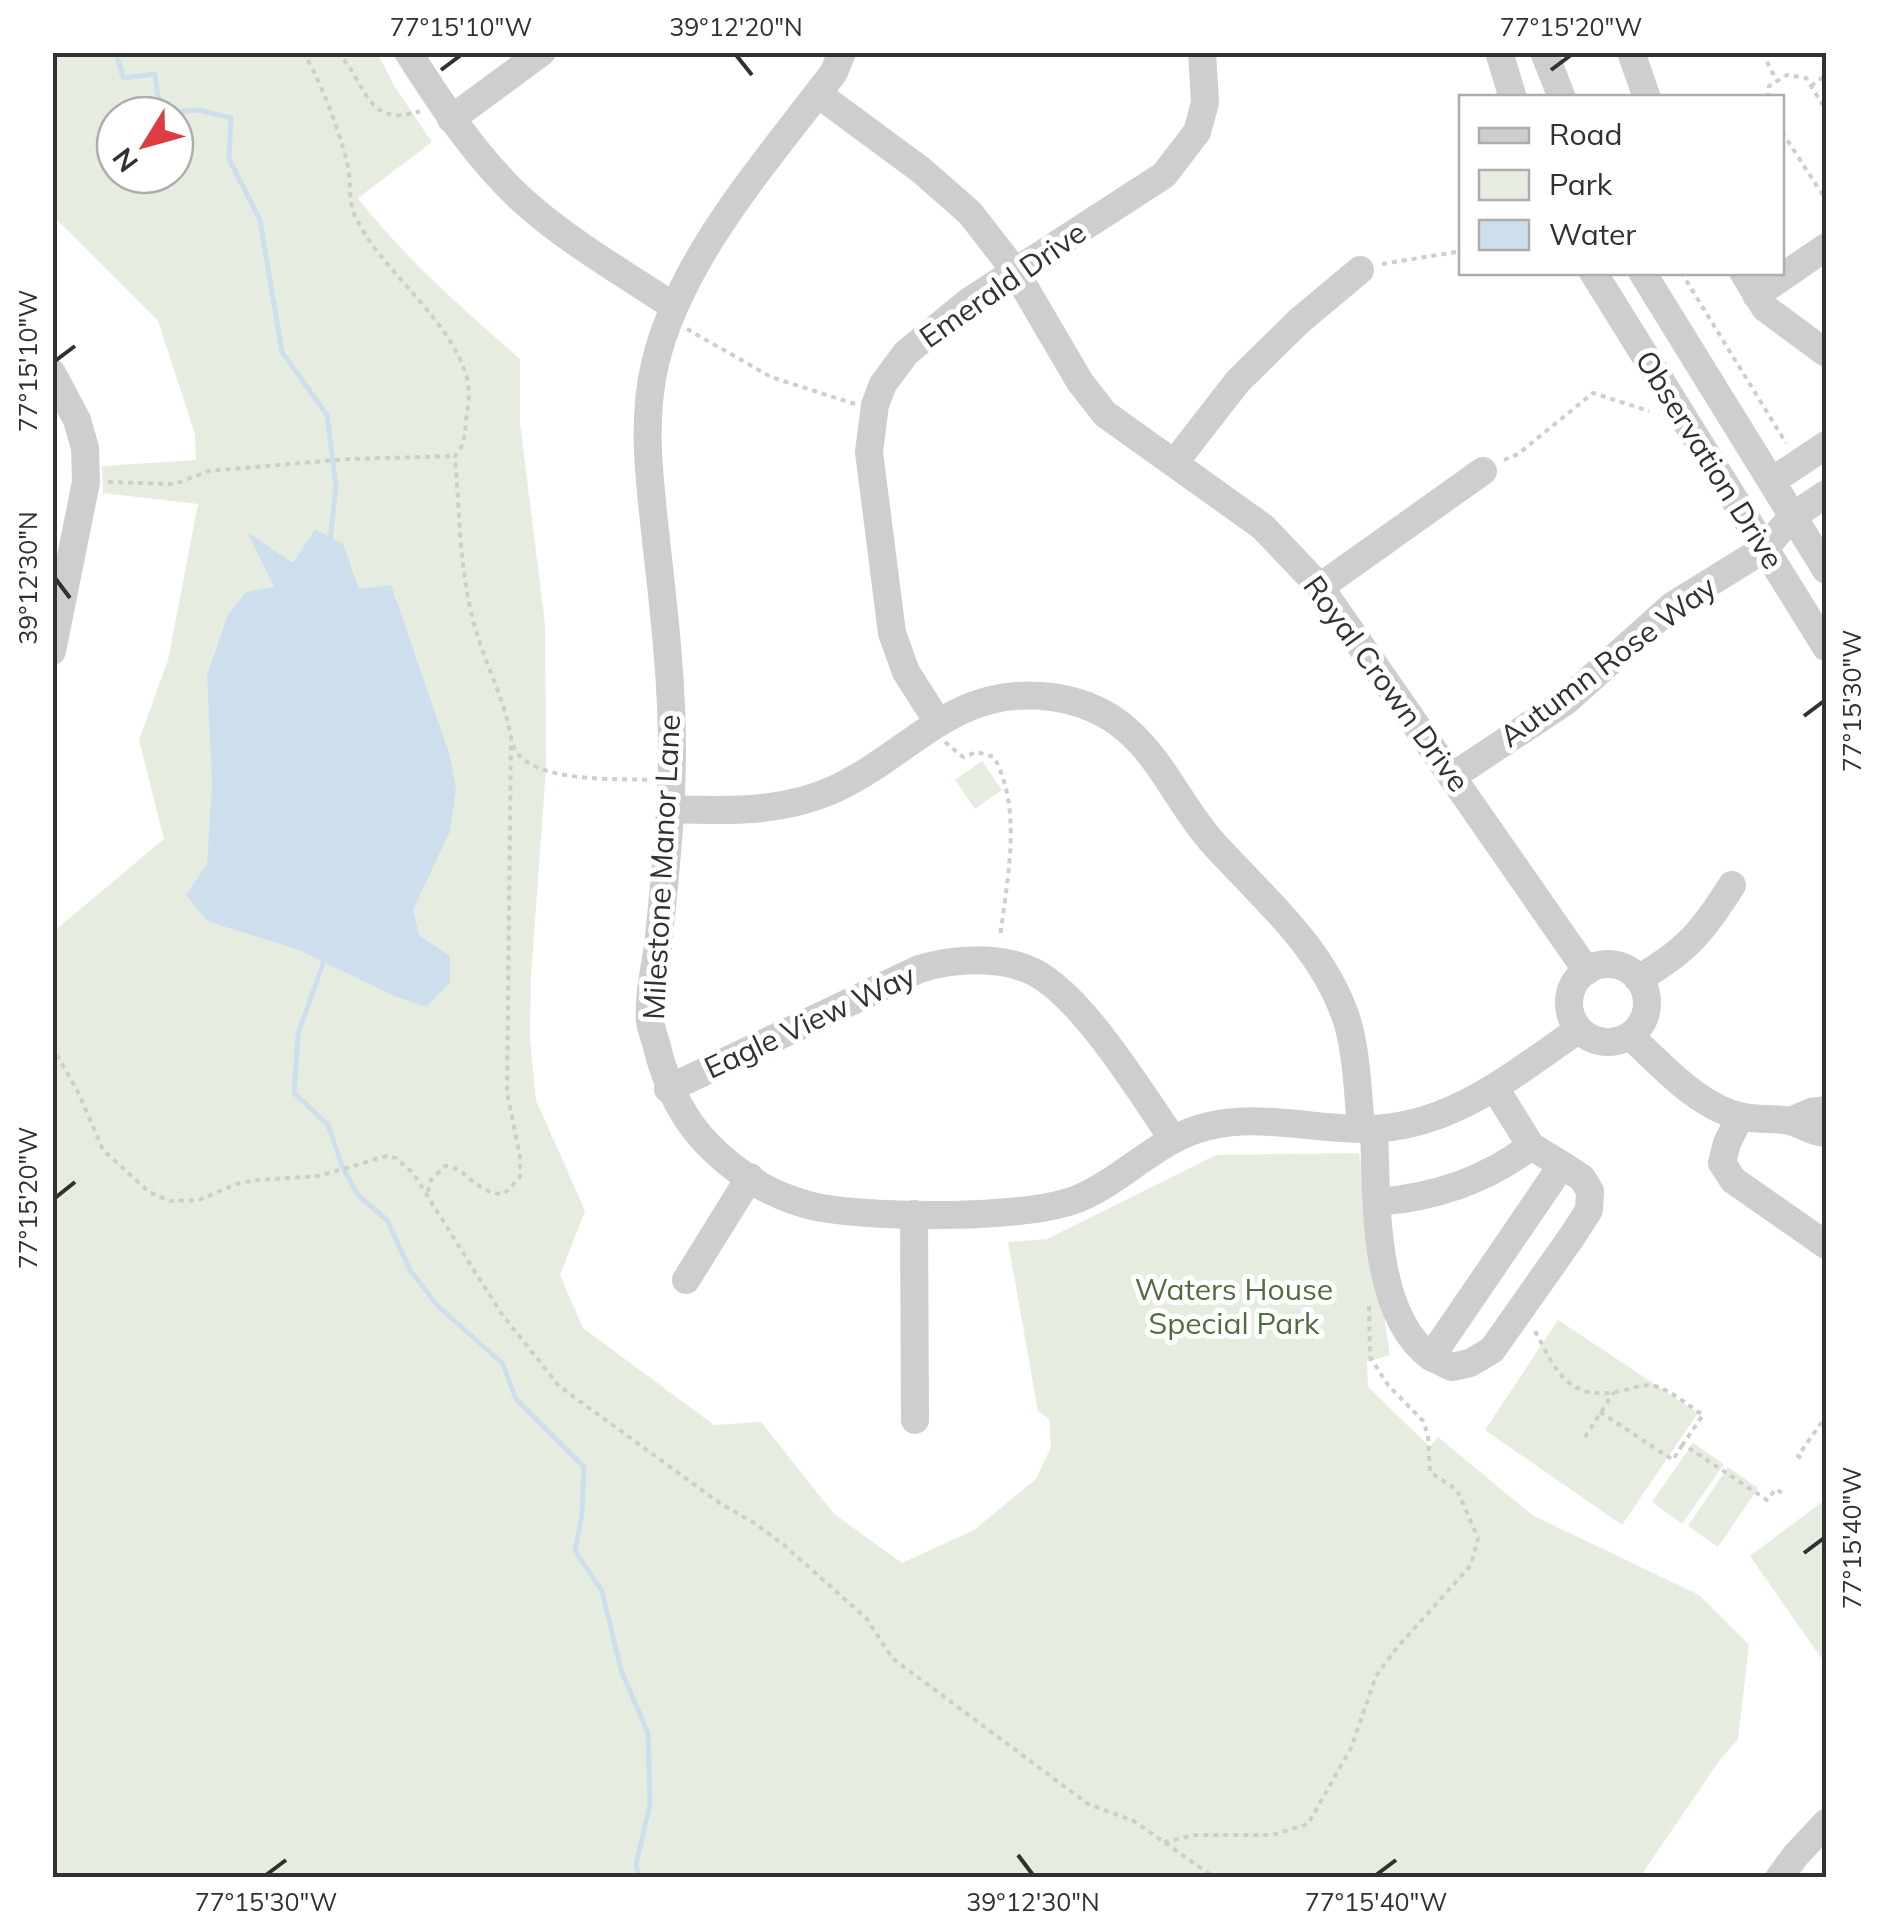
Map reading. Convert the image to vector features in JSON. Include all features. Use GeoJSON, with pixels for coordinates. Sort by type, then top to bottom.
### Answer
{"type":"FeatureCollection","features":[{"type":"Feature","properties":{"kind":"street"},"geometry":{"type":"LineString","coordinates":[[408,52],[445,110],[519,197],[546,220],[673,306]]}},
{"type":"Feature","properties":{"kind":"street"},"geometry":{"type":"LineString","coordinates":[[445,110],[542,52]]}},
{"type":"Feature","properties":{"kind":"street","name":"Milestone Manor Lane"},"geometry":{"type":"LineString","coordinates":[[842,52],[834,72],[727,214],[673,306],[654,366],[646,442],[671,683],[671,795],[650,1021],[668,1089],[689,1124],[722,1157],[766,1189],[820,1208],[914,1214],[1053,1208],[1086,1196],[1173,1138],[1205,1127],[1246,1120],[1400,1128],[1438,1116],[1495,1088],[1578,1030]]}},
{"type":"Feature","properties":{"kind":"street","name":"Emerald Drive"},"geometry":{"type":"LineString","coordinates":[[938,722],[906,672],[892,632],[869,452],[875,405],[883,384],[906,354],[968,302],[1164,175],[1197,132],[1205,102],[1202,52]]}},
{"type":"Feature","properties":{"kind":"street"},"geometry":{"type":"LineString","coordinates":[[1499,52],[1512,95]]}},
{"type":"Feature","properties":{"kind":"street"},"geometry":{"type":"LineString","coordinates":[[1544,52],[1561,95]]}},
{"type":"Feature","properties":{"kind":"street"},"geometry":{"type":"LineString","coordinates":[[1631,52],[1646,95]]}},
{"type":"Feature","properties":{"kind":"street","name":"Royal Crown Drive"},"geometry":{"type":"LineString","coordinates":[[818,94],[921,170],[970,214],[1015,271],[1080,382],[1105,414],[1262,528],[1320,587],[1587,971]]}},
{"type":"Feature","properties":{"kind":"street"},"geometry":{"type":"LineString","coordinates":[[1784,268],[1826,248]]}},
{"type":"Feature","properties":{"kind":"street"},"geometry":{"type":"LineString","coordinates":[[1175,462],[1238,381],[1298,322],[1360,270]]}},
{"type":"Feature","properties":{"kind":"street","name":"Observation Drive"},"geometry":{"type":"LineString","coordinates":[[1595,275],[1826,647]]}},
{"type":"Feature","properties":{"kind":"street","name":"Observation Drive"},"geometry":{"type":"LineString","coordinates":[[1644,275],[1826,570]]}},
{"type":"Feature","properties":{"kind":"street"},"geometry":{"type":"LineString","coordinates":[[1750,284],[1765,308],[1826,354]]}},
{"type":"Feature","properties":{"kind":"street"},"geometry":{"type":"LineString","coordinates":[[52,374],[77,420],[85,448],[86,482],[52,652]]}},
{"type":"Feature","properties":{"kind":"street"},"geometry":{"type":"LineString","coordinates":[[1764,548],[1772,480],[1826,445]]}},
{"type":"Feature","properties":{"kind":"street"},"geometry":{"type":"LineString","coordinates":[[1320,587],[1483,470]]}},
{"type":"Feature","properties":{"kind":"street","name":"Autumn Rose Way"},"geometry":{"type":"LineString","coordinates":[[1453,776],[1566,701],[1672,606],[1764,548],[1794,516],[1826,494]]}},
{"type":"Feature","properties":{"kind":"street"},"geometry":{"type":"LineString","coordinates":[[671,795],[746,812],[798,802],[834,789],[868,770],[974,702],[1024,694],[1078,701],[1124,727],[1150,752],[1206,836],[1297,930],[1330,978],[1348,1025],[1388,1282],[1403,1329],[1415,1346],[1452,1367],[1470,1363],[1492,1350],[1589,1210],[1590,1191],[1582,1178],[1531,1146],[1495,1088]]}},
{"type":"Feature","properties":{"kind":"street"},"geometry":{"type":"LineString","coordinates":[[1638,979],[1689,945],[1732,884]]}},
{"type":"Feature","properties":{"kind":"street","name":"Eagle View Way"},"geometry":{"type":"LineString","coordinates":[[668,1089],[919,969],[944,961],[995,962],[1028,969],[1068,996],[1173,1138]]}},
{"type":"Feature","properties":{"kind":"street"},"geometry":{"type":"LineString","coordinates":[[1603,963],[1618,964],[1638,979],[1648,1006],[1631,1036],[1616,1042],[1601,1041],[1578,1030],[1571,1017],[1571,1000],[1574,985],[1587,971],[1603,963]]}},
{"type":"Feature","properties":{"kind":"street"},"geometry":{"type":"LineString","coordinates":[[1631,1036],[1689,1089],[1740,1117],[1790,1121],[1826,1132]]}},
{"type":"Feature","properties":{"kind":"street"},"geometry":{"type":"LineString","coordinates":[[1790,1121],[1826,1110]]}},
{"type":"Feature","properties":{"kind":"street"},"geometry":{"type":"LineString","coordinates":[[1740,1117],[1726,1142],[1722,1163],[1732,1180],[1826,1245]]}},
{"type":"Feature","properties":{"kind":"street"},"geometry":{"type":"LineString","coordinates":[[1378,1202],[1442,1192],[1478,1179],[1531,1146]]}},
{"type":"Feature","properties":{"kind":"street"},"geometry":{"type":"LineString","coordinates":[[1431,1358],[1562,1165]]}},
{"type":"Feature","properties":{"kind":"street"},"geometry":{"type":"LineString","coordinates":[[686,1280],[750,1177]]}},
{"type":"Feature","properties":{"kind":"street"},"geometry":{"type":"LineString","coordinates":[[914,1214],[915,1420]]}},
{"type":"Feature","properties":{"kind":"street"},"geometry":{"type":"LineString","coordinates":[[1779,1878],[1826,1823]]}},
{"type":"Feature","properties":{"kind":"path"},"geometry":{"type":"LineString","coordinates":[[86,482],[175,484],[208,471],[349,459],[455,456],[463,447],[469,396],[466,374],[430,314],[392,272],[356,218],[349,197],[343,146],[317,85],[314,67],[302,52]]}},
{"type":"Feature","properties":{"kind":"path"},"geometry":{"type":"LineString","coordinates":[[337,52],[380,112],[404,116],[445,110]]}},
{"type":"Feature","properties":{"kind":"path"},"geometry":{"type":"LineString","coordinates":[[1766,52],[1777,81]]}},
{"type":"Feature","properties":{"kind":"path"},"geometry":{"type":"LineString","coordinates":[[1768,95],[1768,86],[1788,75],[1806,78],[1826,110]]}},
{"type":"Feature","properties":{"kind":"path"},"geometry":{"type":"LineString","coordinates":[[1811,86],[1826,75]]}},
{"type":"Feature","properties":{"kind":"path"},"geometry":{"type":"LineString","coordinates":[[1784,135],[1826,200]]}},
{"type":"Feature","properties":{"kind":"path"},"geometry":{"type":"LineString","coordinates":[[1802,179],[1808,175]]}},
{"type":"Feature","properties":{"kind":"path"},"geometry":{"type":"LineString","coordinates":[[1360,270],[1402,259],[1459,251]]}},
{"type":"Feature","properties":{"kind":"path"},"geometry":{"type":"LineString","coordinates":[[1684,275],[1799,463]]}},
{"type":"Feature","properties":{"kind":"path"},"geometry":{"type":"LineString","coordinates":[[673,306],[680,323],[693,334],[770,378],[853,404],[875,405]]}},
{"type":"Feature","properties":{"kind":"path"},"geometry":{"type":"LineString","coordinates":[[1483,470],[1518,454],[1593,394],[1649,410]]}},
{"type":"Feature","properties":{"kind":"path"},"geometry":{"type":"LineString","coordinates":[[455,456],[470,604],[478,636],[506,707],[516,754],[551,773],[671,795]]}},
{"type":"Feature","properties":{"kind":"path"},"geometry":{"type":"LineString","coordinates":[[938,722],[941,738],[948,747],[964,757],[977,752],[994,757],[1006,778],[1011,844],[995,962]]}},
{"type":"Feature","properties":{"kind":"path"},"geometry":{"type":"LineString","coordinates":[[427,1196],[431,1180],[444,1166],[453,1166],[477,1187],[492,1194],[504,1194],[520,1176],[506,1060],[511,738]]}},
{"type":"Feature","properties":{"kind":"path"},"geometry":{"type":"LineString","coordinates":[[52,1046],[79,1094],[103,1150],[149,1192],[170,1200],[200,1200],[236,1184],[319,1176],[371,1159],[396,1158],[413,1173],[500,1313],[560,1386],[720,1504],[784,1545],[867,1619],[892,1658],[1088,1804],[1134,1821],[1215,1878]]}},
{"type":"Feature","properties":{"kind":"path"},"geometry":{"type":"LineString","coordinates":[[1164,1842],[1196,1835],[1272,1836],[1308,1824],[1351,1748],[1376,1676],[1471,1565],[1478,1538],[1457,1490],[1430,1472],[1428,1435],[1423,1421],[1388,1385],[1370,1357],[1369,1302],[1378,1285],[1388,1282]]}},
{"type":"Feature","properties":{"kind":"path"},"geometry":{"type":"LineString","coordinates":[[1516,1317],[1535,1331],[1545,1356],[1569,1382],[1584,1390],[1614,1392],[1652,1385],[1703,1416],[1673,1460],[1600,1412]]}},
{"type":"Feature","properties":{"kind":"path"},"geometry":{"type":"LineString","coordinates":[[1584,1436],[1614,1392]]}},
{"type":"Feature","properties":{"kind":"path"},"geometry":{"type":"LineString","coordinates":[[1801,1458],[1798,1456],[1826,1416]]}},
{"type":"Feature","properties":{"kind":"path"},"geometry":{"type":"LineString","coordinates":[[1683,1444],[1766,1500],[1776,1489],[1785,1494]]}},
{"type":"Feature","properties":{"kind":"green space","name":"Waters House Special Park"},"geometry":{"type":"Polygon","coordinates":[[[52,53],[377,53],[432,142],[358,198],[415,262],[520,359],[520,423],[545,624],[546,768],[530,1039],[536,1100],[585,1211],[560,1275],[583,1328],[714,1425],[761,1422],[834,1514],[902,1563],[974,1530],[1036,1479],[1051,1447],[1049,1419],[1038,1411],[1008,1242],[1047,1239],[1216,1155],[1359,1153],[1390,1355],[1367,1362],[1368,1387],[1430,1447],[1438,1437],[1532,1515],[1699,1595],[1749,1645],[1738,1739],[1640,1877],[53,1877],[53,932],[164,839],[139,740],[168,660],[198,504],[103,493],[102,466],[196,460],[195,434],[158,321],[53,216],[52,53]]]}},
{"type":"Feature","properties":{"kind":"green space"},"geometry":{"type":"Polygon","coordinates":[[[982,761],[1002,790],[975,809],[955,780],[982,761]]]}},
{"type":"Feature","properties":{"kind":"green space"},"geometry":{"type":"Polygon","coordinates":[[[1558,1320],[1698,1413],[1622,1525],[1485,1430],[1558,1320]]]}},
{"type":"Feature","properties":{"kind":"green space"},"geometry":{"type":"Polygon","coordinates":[[[1693,1443],[1724,1464],[1682,1524],[1652,1502],[1693,1443]]]}},
{"type":"Feature","properties":{"kind":"green space"},"geometry":{"type":"Polygon","coordinates":[[[1728,1467],[1758,1488],[1718,1547],[1688,1526],[1728,1467]]]}},
{"type":"Feature","properties":{"kind":"green space"},"geometry":{"type":"Polygon","coordinates":[[[1826,1499],[1826,1665],[1750,1556],[1826,1499]]]}},
{"type":"Feature","properties":{"kind":"water"},"geometry":{"type":"Polygon","coordinates":[[[315,529],[343,544],[359,589],[391,585],[449,753],[456,788],[450,831],[413,910],[419,935],[450,956],[450,983],[426,1007],[394,996],[299,950],[207,921],[186,895],[207,864],[212,784],[207,675],[228,615],[246,592],[274,587],[247,532],[293,563],[315,529]]]}},
{"type":"Feature","properties":{"kind":"waterway"},"geometry":{"type":"LineString","coordinates":[[116,52],[123,78],[155,74],[160,113],[199,110],[231,118],[229,159],[260,220],[282,352],[327,415],[336,486],[330,541]]}},
{"type":"Feature","properties":{"kind":"waterway"},"geometry":{"type":"LineString","coordinates":[[325,958],[298,1034],[294,1093],[328,1125],[343,1168],[358,1195],[387,1220],[410,1270],[437,1305],[503,1364],[516,1399],[584,1467],[582,1514],[575,1551],[602,1591],[621,1670],[648,1733],[650,1804],[636,1865],[640,1878]]}}]}
